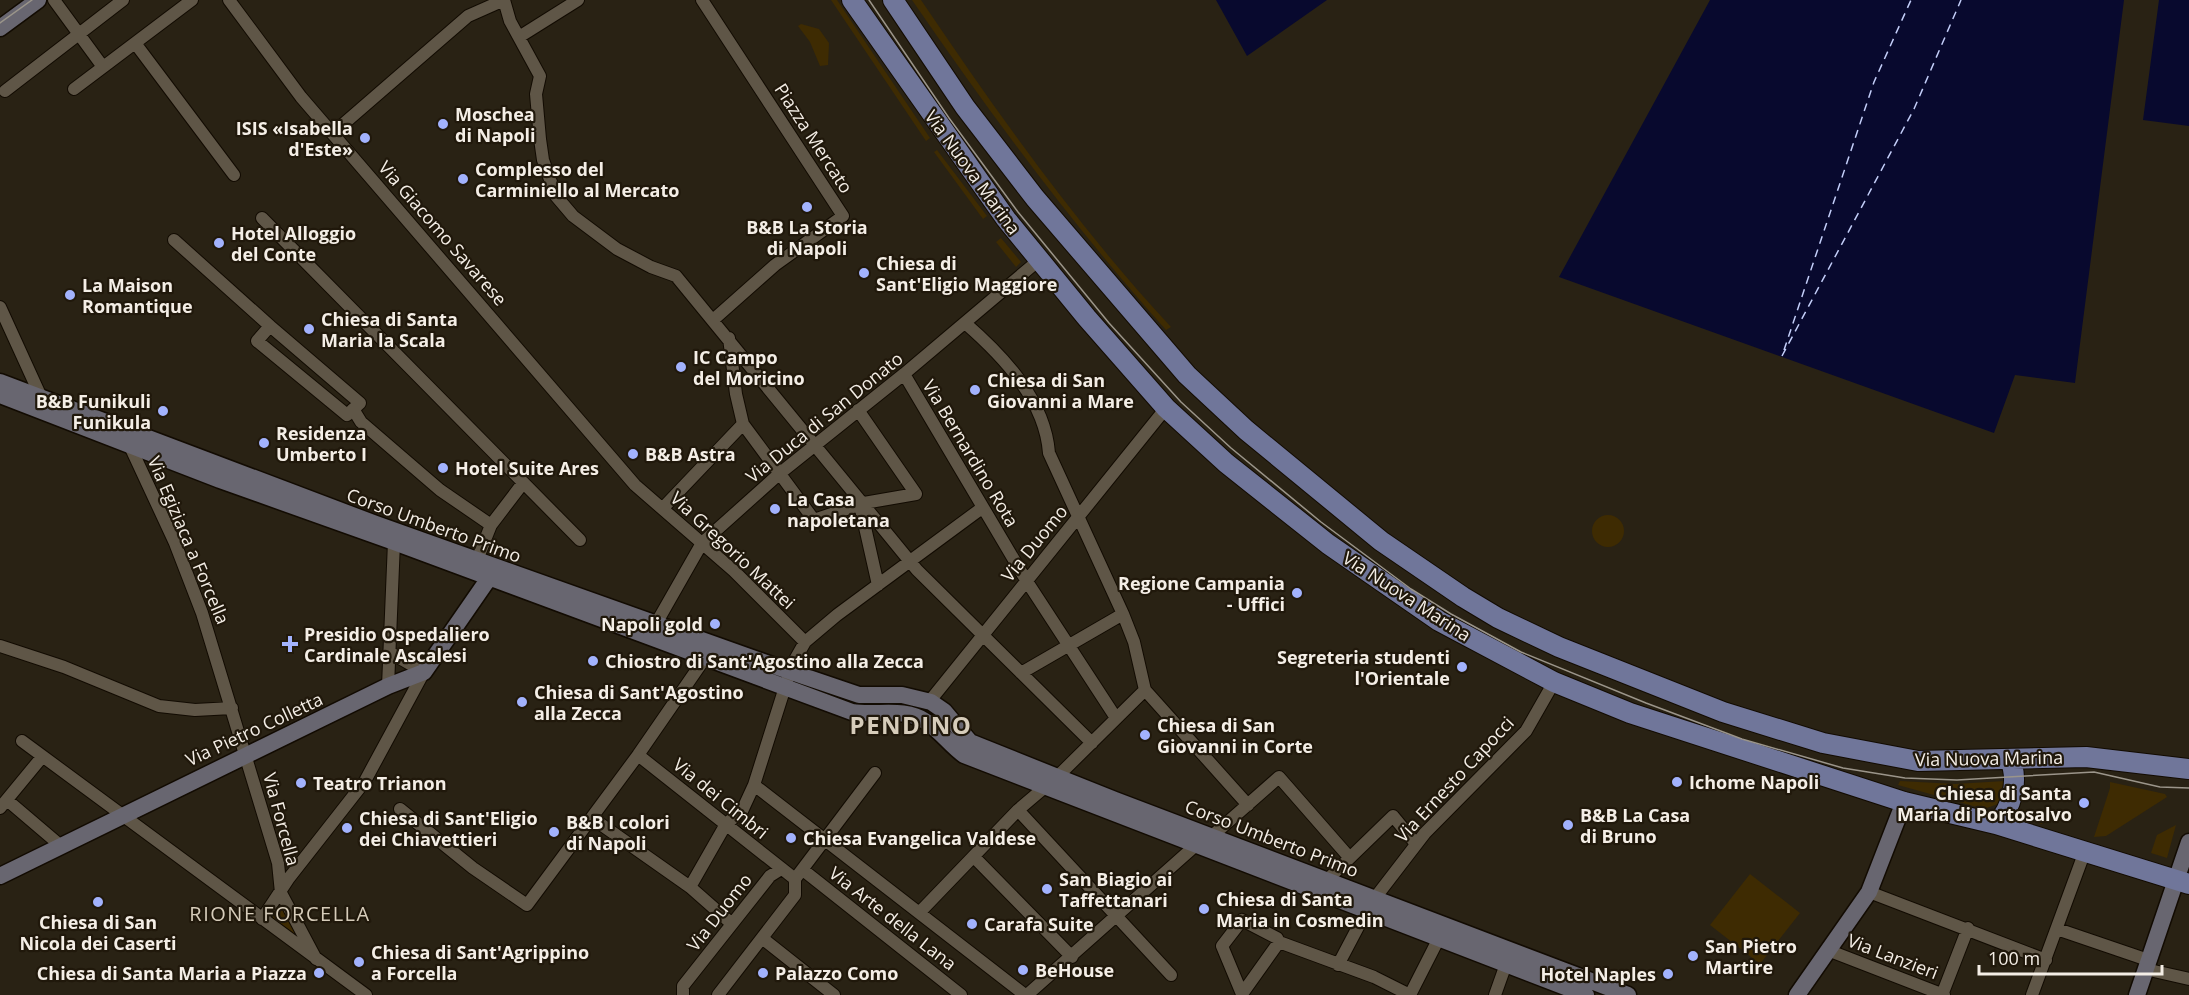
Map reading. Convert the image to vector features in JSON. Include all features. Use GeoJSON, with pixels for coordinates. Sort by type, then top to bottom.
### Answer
{"type":"FeatureCollection","features":[{"type":"Feature","properties":{"kind":"main road"},"geometry":{"type":"LineString","coordinates":[[0,28],[38,0]]}},
{"type":"Feature","properties":{"kind":"main road","name":"Via Nuova Marina"},"geometry":{"type":"LineString","coordinates":[[852,0],[1006,219],[1166,408],[1226,463],[1356,564],[1439,621],[1554,682],[1630,713],[1904,802],[1996,824],[2182,881]]}},
{"type":"Feature","properties":{"kind":"main road","name":"Via Nuova Marina"},"geometry":{"type":"LineString","coordinates":[[893,0],[965,107],[1035,198],[1187,375],[1246,430],[1297,473],[1381,541],[1429,576],[1529,634],[1764,726],[1844,748],[1918,761],[2102,757],[2189,769]]}},
{"type":"Feature","properties":{"kind":"main road","name":"Corso Umberto Primo"},"geometry":{"type":"LineString","coordinates":[[0,382],[197,458],[477,560],[657,622],[788,680],[852,712],[868,715],[901,713],[923,719],[967,748],[1196,845],[1628,995]]}},
{"type":"Feature","properties":{"kind":"main road","name":"Corso Umberto Primo"},"geometry":{"type":"LineString","coordinates":[[0,395],[220,480],[705,658],[788,680],[858,695],[902,695],[930,702]]}},
{"type":"Feature","properties":{"kind":"main road"},"geometry":{"type":"LineString","coordinates":[[424,672],[489,579]]}},
{"type":"Feature","properties":{"kind":"main road","name":"Via Pietro Colletta"},"geometry":{"type":"LineString","coordinates":[[0,876],[388,686],[424,672]]}},
{"type":"Feature","properties":{"kind":"main road"},"geometry":{"type":"LineString","coordinates":[[930,702],[944,711],[967,748]]}},
{"type":"Feature","properties":{"kind":"main road"},"geometry":{"type":"LineString","coordinates":[[1996,824],[2004,814],[2013,789],[2014,772],[2010,760]]}},
{"type":"Feature","properties":{"kind":"main road","name":"Corso Umberto Primo"},"geometry":{"type":"LineString","coordinates":[[1051,782],[1212,837],[1327,880],[1439,938],[1586,995]]}},
{"type":"Feature","properties":{"kind":"main road"},"geometry":{"type":"LineString","coordinates":[[1797,995],[1830,951],[1869,892],[1904,802]]}},
{"type":"Feature","properties":{"kind":"main road"},"geometry":{"type":"LineString","coordinates":[[2137,995],[2147,964],[2182,881],[2189,842]]}},
{"type":"Feature","properties":{"kind":"street"},"geometry":{"type":"LineString","coordinates":[[54,0],[103,67]]}},
{"type":"Feature","properties":{"kind":"street"},"geometry":{"type":"LineString","coordinates":[[5,91],[123,0]]}},
{"type":"Feature","properties":{"kind":"street"},"geometry":{"type":"LineString","coordinates":[[74,89],[191,0]]}},
{"type":"Feature","properties":{"kind":"street","name":"Via Giacomo Savarese"},"geometry":{"type":"LineString","coordinates":[[229,0],[301,97],[635,485]]}},
{"type":"Feature","properties":{"kind":"street"},"geometry":{"type":"LineString","coordinates":[[333,133],[468,16],[504,0],[519,37],[540,76],[536,94],[540,139],[543,160],[556,196],[573,216],[617,249],[651,267],[676,276],[911,561],[1092,743]]}},
{"type":"Feature","properties":{"kind":"street"},"geometry":{"type":"LineString","coordinates":[[519,37],[578,0]]}},
{"type":"Feature","properties":{"kind":"street","name":"Piazza Mercato"},"geometry":{"type":"LineString","coordinates":[[702,0],[843,216],[775,265],[713,320]]}},
{"type":"Feature","properties":{"kind":"street"},"geometry":{"type":"LineString","coordinates":[[135,43],[234,175]]}},
{"type":"Feature","properties":{"kind":"street"},"geometry":{"type":"LineString","coordinates":[[262,218],[580,540]]}},
{"type":"Feature","properties":{"kind":"street"},"geometry":{"type":"LineString","coordinates":[[174,240],[360,403],[347,415],[257,341],[270,326]]}},
{"type":"Feature","properties":{"kind":"street","name":"Via Duca di San Donato"},"geometry":{"type":"LineString","coordinates":[[657,622],[702,543],[779,474],[904,374],[1039,260]]}},
{"type":"Feature","properties":{"kind":"street"},"geometry":{"type":"LineString","coordinates":[[0,307],[41,397]]}},
{"type":"Feature","properties":{"kind":"street"},"geometry":{"type":"LineString","coordinates":[[965,323],[994,349],[1013,371],[1034,406],[1048,443],[1049,453],[1134,642],[1145,690],[1248,805]]}},
{"type":"Feature","properties":{"kind":"street"},"geometry":{"type":"LineString","coordinates":[[729,338],[736,394],[743,424],[814,519],[862,504],[916,494],[858,410]]}},
{"type":"Feature","properties":{"kind":"street","name":"Via Bernardino Rota"},"geometry":{"type":"LineString","coordinates":[[904,374],[1026,580],[1116,718]]}},
{"type":"Feature","properties":{"kind":"street","name":"Via Duomo"},"geometry":{"type":"LineString","coordinates":[[930,702],[1166,408]]}},
{"type":"Feature","properties":{"kind":"street"},"geometry":{"type":"LineString","coordinates":[[352,410],[361,422],[440,490],[491,525]]}},
{"type":"Feature","properties":{"kind":"street"},"geometry":{"type":"LineString","coordinates":[[663,508],[743,424]]}},
{"type":"Feature","properties":{"kind":"street","name":"Via Egiziaca a Forcella"},"geometry":{"type":"LineString","coordinates":[[129,444],[175,543],[202,613],[246,755]]}},
{"type":"Feature","properties":{"kind":"street"},"geometry":{"type":"LineString","coordinates":[[477,560],[491,525],[524,483]]}},
{"type":"Feature","properties":{"kind":"street","name":"Via Gregorio Mattei"},"geometry":{"type":"LineString","coordinates":[[635,485],[702,543],[806,642]]}},
{"type":"Feature","properties":{"kind":"street"},"geometry":{"type":"LineString","coordinates":[[862,504],[876,587]]}},
{"type":"Feature","properties":{"kind":"street"},"geometry":{"type":"LineString","coordinates":[[690,887],[726,824],[742,811],[754,785],[788,680],[806,642],[837,615],[982,508]]}},
{"type":"Feature","properties":{"kind":"street"},"geometry":{"type":"LineString","coordinates":[[388,686],[394,542]]}},
{"type":"Feature","properties":{"kind":"street"},"geometry":{"type":"LineString","coordinates":[[1021,673],[1123,614]]}},
{"type":"Feature","properties":{"kind":"street"},"geometry":{"type":"LineString","coordinates":[[0,646],[64,667],[159,706],[195,710],[232,708]]}},
{"type":"Feature","properties":{"kind":"street"},"geometry":{"type":"LineString","coordinates":[[262,919],[289,878],[365,781],[424,672],[389,652]]}},
{"type":"Feature","properties":{"kind":"street"},"geometry":{"type":"LineString","coordinates":[[400,808],[473,868],[527,905],[638,755],[705,658]]}},
{"type":"Feature","properties":{"kind":"street","name":"Via Ernesto Capocci"},"geometry":{"type":"LineString","coordinates":[[1338,965],[1371,904],[1416,844],[1526,731],[1554,682]]}},
{"type":"Feature","properties":{"kind":"street"},"geometry":{"type":"LineString","coordinates":[[919,914],[1018,810],[1051,782],[1145,690]]}},
{"type":"Feature","properties":{"kind":"street"},"geometry":{"type":"LineString","coordinates":[[22,741],[366,995]]}},
{"type":"Feature","properties":{"kind":"street","name":"Via Forcella"},"geometry":{"type":"LineString","coordinates":[[246,755],[278,863],[281,893]]}},
{"type":"Feature","properties":{"kind":"street","name":"Via dei Cimbri"},"geometry":{"type":"LineString","coordinates":[[638,755],[781,869]]}},
{"type":"Feature","properties":{"kind":"street"},"geometry":{"type":"LineString","coordinates":[[42,757],[4,804],[61,846]]}},
{"type":"Feature","properties":{"kind":"street"},"geometry":{"type":"LineString","coordinates":[[718,995],[795,895],[799,874],[875,774]]}},
{"type":"Feature","properties":{"kind":"street"},"geometry":{"type":"LineString","coordinates":[[1212,837],[1279,777],[1349,857]]}},
{"type":"Feature","properties":{"kind":"street"},"geometry":{"type":"LineString","coordinates":[[754,785],[1026,995],[1072,957],[1196,845]]}},
{"type":"Feature","properties":{"kind":"street"},"geometry":{"type":"LineString","coordinates":[[1018,810],[1172,975]]}},
{"type":"Feature","properties":{"kind":"street"},"geometry":{"type":"LineString","coordinates":[[1327,880],[1393,816],[1416,844]]}},
{"type":"Feature","properties":{"kind":"street"},"geometry":{"type":"LineString","coordinates":[[592,818],[690,887],[732,924]]}},
{"type":"Feature","properties":{"kind":"street"},"geometry":{"type":"LineString","coordinates":[[2032,995],[2085,851]]}},
{"type":"Feature","properties":{"kind":"street"},"geometry":{"type":"LineString","coordinates":[[974,857],[1072,957]]}},
{"type":"Feature","properties":{"kind":"street"},"geometry":{"type":"LineString","coordinates":[[781,869],[799,874]]}},
{"type":"Feature","properties":{"kind":"street","name":"Via Duomo"},"geometry":{"type":"LineString","coordinates":[[683,995],[683,986],[770,876],[781,869]]}},
{"type":"Feature","properties":{"kind":"street","name":"Via Arte della Lana"},"geometry":{"type":"LineString","coordinates":[[799,874],[961,995]]}},
{"type":"Feature","properties":{"kind":"street"},"geometry":{"type":"LineString","coordinates":[[1869,892],[1968,928],[2046,960]]}},
{"type":"Feature","properties":{"kind":"street"},"geometry":{"type":"LineString","coordinates":[[281,893],[316,959]]}},
{"type":"Feature","properties":{"kind":"street"},"geometry":{"type":"LineString","coordinates":[[1242,994],[1222,946],[1242,920],[1277,938],[1279,942],[1374,977],[1410,995],[1439,938]]}},
{"type":"Feature","properties":{"kind":"street"},"geometry":{"type":"LineString","coordinates":[[1943,995],[1968,928]]}},
{"type":"Feature","properties":{"kind":"street"},"geometry":{"type":"LineString","coordinates":[[2057,929],[2189,979]]}},
{"type":"Feature","properties":{"kind":"street"},"geometry":{"type":"LineString","coordinates":[[762,938],[834,995]]}},
{"type":"Feature","properties":{"kind":"street"},"geometry":{"type":"LineString","coordinates":[[1242,994],[1279,942]]}},
{"type":"Feature","properties":{"kind":"street","name":"Via Lanzieri"},"geometry":{"type":"LineString","coordinates":[[1830,951],[1943,995]]}},
{"type":"Feature","properties":{"kind":"street"},"geometry":{"type":"LineString","coordinates":[[1495,995],[1506,964]]}},
{"type":"Feature","properties":{"kind":"shaded area"},"geometry":{"type":"Polygon","coordinates":[[[831,0],[837,0],[930,138],[926,141],[831,0]]]}},
{"type":"Feature","properties":{"kind":"shaded area"},"geometry":{"type":"Polygon","coordinates":[[[912,0],[921,0],[979,85],[1071,209],[1136,289],[1171,327],[1166,330],[1098,251],[1003,128],[912,0]]]}},
{"type":"Feature","properties":{"kind":"shaded area"},"geometry":{"type":"Polygon","coordinates":[[[1216,0],[1327,0],[1247,56],[1216,0]]]}},
{"type":"Feature","properties":{"kind":"shaded area"},"geometry":{"type":"Polygon","coordinates":[[[1710,0],[2124,0],[2075,383],[2015,375],[1994,433],[1559,277],[1710,0]]]}},
{"type":"Feature","properties":{"kind":"shaded area"},"geometry":{"type":"Polygon","coordinates":[[[2159,0],[2189,0],[2189,126],[2143,120],[2159,0]]]}},
{"type":"Feature","properties":{"kind":"shaded area"},"geometry":{"type":"Polygon","coordinates":[[[801,24],[819,29],[829,43],[828,65],[820,66],[810,42],[798,26],[801,24]]]}},
{"type":"Feature","properties":{"kind":"shaded area"},"geometry":{"type":"Polygon","coordinates":[[[937,150],[987,216],[983,219],[934,152],[937,150]]]}},
{"type":"Feature","properties":{"kind":"shaded area"},"geometry":{"type":"Polygon","coordinates":[[[1001,238],[1021,262],[1016,267],[996,242],[1001,238]]]}},
{"type":"Feature","properties":{"kind":"shaded area"},"geometry":{"type":"Polygon","coordinates":[[[1608,515],[1619,520],[1624,531],[1619,542],[1608,547],[1597,542],[1592,531],[1597,520],[1608,515]]]}},
{"type":"Feature","properties":{"kind":"shaded area"},"geometry":{"type":"Polygon","coordinates":[[[1900,781],[1955,784],[2005,781],[1998,804],[1984,809],[1898,785],[1900,781]]]}},
{"type":"Feature","properties":{"kind":"shaded area"},"geometry":{"type":"Polygon","coordinates":[[[2110,782],[2165,794],[2167,797],[2106,836],[2094,837],[2110,782]]]}},
{"type":"Feature","properties":{"kind":"shaded area"},"geometry":{"type":"Polygon","coordinates":[[[2018,808],[2044,817],[2042,824],[2020,817],[2018,808]]]}},
{"type":"Feature","properties":{"kind":"shaded area"},"geometry":{"type":"Polygon","coordinates":[[[2176,825],[2167,858],[2151,853],[2157,835],[2176,825]]]}},
{"type":"Feature","properties":{"kind":"shaded area"},"geometry":{"type":"Polygon","coordinates":[[[1750,874],[1800,913],[1760,964],[1710,925],[1750,874]]]}},
{"type":"Feature","properties":{"kind":"shaded area"},"geometry":{"type":"Polygon","coordinates":[[[283,904],[307,948],[270,921],[283,904]]]}},
{"type":"Feature","properties":{"kind":"ferry route"},"geometry":{"type":"LineString","coordinates":[[1784,350],[1874,82],[1911,0]]}},
{"type":"Feature","properties":{"kind":"ferry route"},"geometry":{"type":"LineString","coordinates":[[1782,356],[1914,109],[1961,0]]}},
{"type":"Feature","properties":{"kind":"tram line"},"geometry":{"type":"LineString","coordinates":[[0,23],[32,0]]}},
{"type":"Feature","properties":{"kind":"tram line"},"geometry":{"type":"LineString","coordinates":[[869,0],[949,118],[1018,212],[1109,323],[1181,402],[1231,448],[1321,522],[1411,589],[1451,614],[1521,652],[1646,703],[1742,739],[1843,768],[1905,778],[1957,780],[2094,772],[2160,787],[2189,788]]}},
{"type":"Feature","properties":{"kind":"place","name":"Moschea di Napoli"},"geometry":{"type":"Point","coordinates":[443,124]}},
{"type":"Feature","properties":{"kind":"place","name":"ISIS «Isabella d'Este»"},"geometry":{"type":"Point","coordinates":[365,138]}},
{"type":"Feature","properties":{"kind":"place","name":"Complesso del Carminiello al Mercato"},"geometry":{"type":"Point","coordinates":[463,179]}},
{"type":"Feature","properties":{"kind":"place","name":"B&B La Storia di Napoli"},"geometry":{"type":"Point","coordinates":[807,207]}},
{"type":"Feature","properties":{"kind":"place","name":"Hotel Alloggio del Conte"},"geometry":{"type":"Point","coordinates":[219,243]}},
{"type":"Feature","properties":{"kind":"place","name":"Chiesa di Sant'Eligio Maggiore"},"geometry":{"type":"Point","coordinates":[864,273]}},
{"type":"Feature","properties":{"kind":"place","name":"La Maison Romantique"},"geometry":{"type":"Point","coordinates":[70,295]}},
{"type":"Feature","properties":{"kind":"place","name":"Chiesa di Santa Maria la Scala"},"geometry":{"type":"Point","coordinates":[309,329]}},
{"type":"Feature","properties":{"kind":"place","name":"IC Campo del Moricino"},"geometry":{"type":"Point","coordinates":[681,367]}},
{"type":"Feature","properties":{"kind":"place","name":"Chiesa di San Giovanni a Mare"},"geometry":{"type":"Point","coordinates":[975,390]}},
{"type":"Feature","properties":{"kind":"place","name":"B&B Funikuli Funikula"},"geometry":{"type":"Point","coordinates":[163,411]}},
{"type":"Feature","properties":{"kind":"place","name":"Residenza Umberto I"},"geometry":{"type":"Point","coordinates":[264,443]}},
{"type":"Feature","properties":{"kind":"place","name":"B&B Astra"},"geometry":{"type":"Point","coordinates":[633,454]}},
{"type":"Feature","properties":{"kind":"place","name":"Hotel Suite Ares"},"geometry":{"type":"Point","coordinates":[443,468]}},
{"type":"Feature","properties":{"kind":"place","name":"La Casa napoletana"},"geometry":{"type":"Point","coordinates":[775,509]}},
{"type":"Feature","properties":{"kind":"place","name":"Regione Campania - Uffici"},"geometry":{"type":"Point","coordinates":[1297,593]}},
{"type":"Feature","properties":{"kind":"place","name":"Napoli gold"},"geometry":{"type":"Point","coordinates":[715,624]}},
{"type":"Feature","properties":{"kind":"place","name":"Presidio Ospedaliero Cardinale Ascalesi"},"geometry":{"type":"Point","coordinates":[290,644]}},
{"type":"Feature","properties":{"kind":"place","name":"Chiostro di Sant'Agostino alla Zecca"},"geometry":{"type":"Point","coordinates":[593,661]}},
{"type":"Feature","properties":{"kind":"place","name":"Segreteria studenti l'Orientale"},"geometry":{"type":"Point","coordinates":[1462,667]}},
{"type":"Feature","properties":{"kind":"place","name":"Chiesa di Sant'Agostino alla Zecca"},"geometry":{"type":"Point","coordinates":[522,702]}},
{"type":"Feature","properties":{"kind":"place","name":"Chiesa di San Giovanni in Corte"},"geometry":{"type":"Point","coordinates":[1145,735]}},
{"type":"Feature","properties":{"kind":"place","name":"Ichome Napoli"},"geometry":{"type":"Point","coordinates":[1677,782]}},
{"type":"Feature","properties":{"kind":"place","name":"Teatro Trianon"},"geometry":{"type":"Point","coordinates":[301,783]}},
{"type":"Feature","properties":{"kind":"place","name":"Chiesa di Santa Maria di Portosalvo"},"geometry":{"type":"Point","coordinates":[2084,803]}},
{"type":"Feature","properties":{"kind":"place","name":"B&B La Casa di Bruno"},"geometry":{"type":"Point","coordinates":[1568,825]}},
{"type":"Feature","properties":{"kind":"place","name":"Chiesa di Sant'Eligio dei Chiavettieri"},"geometry":{"type":"Point","coordinates":[347,828]}},
{"type":"Feature","properties":{"kind":"place","name":"B&B I colori di Napoli"},"geometry":{"type":"Point","coordinates":[554,832]}},
{"type":"Feature","properties":{"kind":"place","name":"Chiesa Evangelica Valdese"},"geometry":{"type":"Point","coordinates":[791,838]}},
{"type":"Feature","properties":{"kind":"place","name":"San Biagio ai Taffettanari"},"geometry":{"type":"Point","coordinates":[1047,889]}},
{"type":"Feature","properties":{"kind":"place","name":"Chiesa di San Nicola dei Caserti"},"geometry":{"type":"Point","coordinates":[98,902]}},
{"type":"Feature","properties":{"kind":"place","name":"Chiesa di Santa Maria in Cosmedin"},"geometry":{"type":"Point","coordinates":[1204,909]}},
{"type":"Feature","properties":{"kind":"place","name":"Carafa Suite"},"geometry":{"type":"Point","coordinates":[972,924]}},
{"type":"Feature","properties":{"kind":"place","name":"San Pietro Martire"},"geometry":{"type":"Point","coordinates":[1693,956]}},
{"type":"Feature","properties":{"kind":"place","name":"Chiesa di Sant'Agrippino a Forcella"},"geometry":{"type":"Point","coordinates":[359,962]}},
{"type":"Feature","properties":{"kind":"place","name":"BeHouse"},"geometry":{"type":"Point","coordinates":[1023,970]}},
{"type":"Feature","properties":{"kind":"place","name":"Chiesa di Santa Maria a Piazza"},"geometry":{"type":"Point","coordinates":[319,973]}},
{"type":"Feature","properties":{"kind":"place","name":"Palazzo Como"},"geometry":{"type":"Point","coordinates":[763,973]}},
{"type":"Feature","properties":{"kind":"place","name":"Hotel Naples"},"geometry":{"type":"Point","coordinates":[1668,974]}},
{"type":"Feature","properties":{"kind":"district","name":"PENDINO"},"geometry":{"type":"Point","coordinates":[911,724]}},
{"type":"Feature","properties":{"kind":"district","name":"RIONE FORCELLA"},"geometry":{"type":"Point","coordinates":[280,913]}}]}
